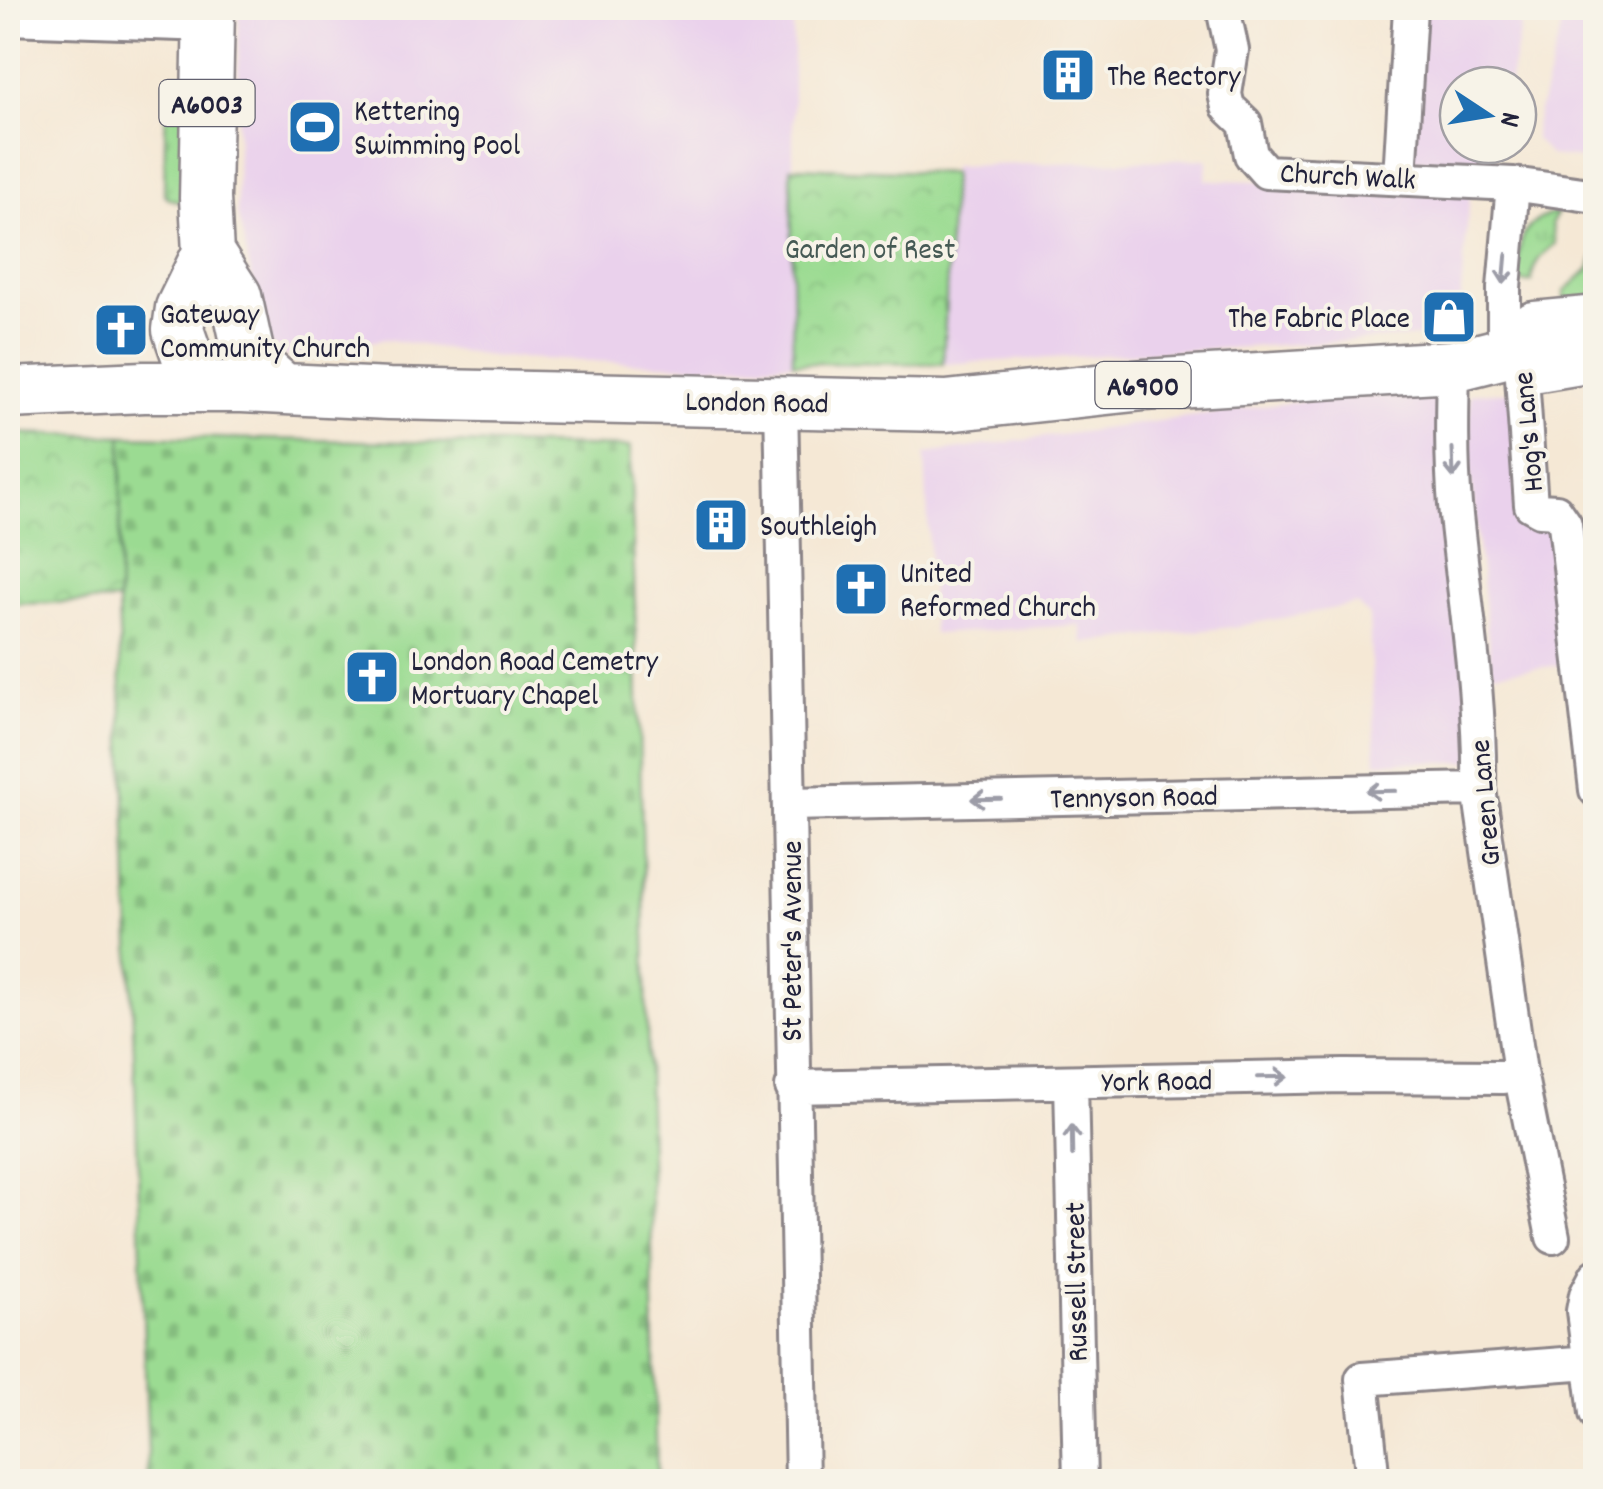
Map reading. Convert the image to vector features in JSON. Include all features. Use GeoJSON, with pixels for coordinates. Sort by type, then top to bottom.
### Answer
{"type":"FeatureCollection","features":[{"type":"Feature","properties":{"kind":"main road","name":"A6003"},"geometry":{"type":"LineString","coordinates":[[198,387],[218,321],[205,198],[209,16]]}},
{"type":"Feature","properties":{"kind":"main road","name":"A6003"},"geometry":{"type":"LineString","coordinates":[[178,330],[181,308],[214,262]]}},
{"type":"Feature","properties":{"kind":"main road","name":"A6003"},"geometry":{"type":"LineString","coordinates":[[214,262],[236,296],[250,360],[284,389]]}},
{"type":"Feature","properties":{"kind":"main road","name":"A6900"},"geometry":{"type":"LineString","coordinates":[[1596,330],[1588,322],[1535,328],[1512,352],[1538,366],[1592,357],[1596,351]]}},
{"type":"Feature","properties":{"kind":"main road"},"geometry":{"type":"LineString","coordinates":[[126,387],[137,369],[152,360],[178,330],[198,387]]}},
{"type":"Feature","properties":{"kind":"main road","name":"London Road"},"geometry":{"type":"LineString","coordinates":[[8,394],[198,387],[946,406],[1144,385],[1453,366],[1512,352]]}},
{"type":"Feature","properties":{"kind":"street","name":"Church Walk"},"geometry":{"type":"LineString","coordinates":[[1223,8],[1232,50],[1224,94],[1228,107],[1245,123],[1251,155],[1266,172],[1513,184],[1596,196]]}},
{"type":"Feature","properties":{"kind":"street"},"geometry":{"type":"LineString","coordinates":[[1400,177],[1410,8]]}},
{"type":"Feature","properties":{"kind":"street"},"geometry":{"type":"LineString","coordinates":[[8,18],[209,16]]}},
{"type":"Feature","properties":{"kind":"street"},"geometry":{"type":"LineString","coordinates":[[1512,352],[1504,288],[1513,184]]}},
{"type":"Feature","properties":{"kind":"street","name":"Hog's Lane"},"geometry":{"type":"LineString","coordinates":[[1512,352],[1531,505],[1556,511],[1565,524],[1596,790]]}},
{"type":"Feature","properties":{"kind":"street","name":"Green Lane"},"geometry":{"type":"LineString","coordinates":[[1453,366],[1455,500],[1480,750],[1478,789],[1520,1072],[1553,1236]]}},
{"type":"Feature","properties":{"kind":"street","name":"St Peter's Avenue"},"geometry":{"type":"LineString","coordinates":[[781,402],[802,1482]]}},
{"type":"Feature","properties":{"kind":"street","name":"Tennyson Road"},"geometry":{"type":"LineString","coordinates":[[790,804],[1478,789]]}},
{"type":"Feature","properties":{"kind":"street","name":"York Road"},"geometry":{"type":"LineString","coordinates":[[792,1087],[1344,1076],[1504,1077],[1520,1072]]}},
{"type":"Feature","properties":{"kind":"street","name":"Russell Street"},"geometry":{"type":"LineString","coordinates":[[1070,1082],[1080,1482]]}},
{"type":"Feature","properties":{"kind":"street"},"geometry":{"type":"LineString","coordinates":[[1593,1278],[1583,1310],[1596,1412]]}},
{"type":"Feature","properties":{"kind":"street"},"geometry":{"type":"LineString","coordinates":[[1373,1482],[1362,1379],[1590,1362]]}},
{"type":"Feature","properties":{"kind":"shaded area"},"geometry":{"type":"Polygon","coordinates":[[[239,8],[793,8],[793,363],[728,367],[496,357],[385,339],[291,358],[279,353],[266,339],[237,212],[239,8]]]}},
{"type":"Feature","properties":{"kind":"shaded area"},"geometry":{"type":"Polygon","coordinates":[[[1418,8],[1524,8],[1513,65],[1438,65],[1438,161],[1410,160],[1418,8]]]}},
{"type":"Feature","properties":{"kind":"shaded area"},"geometry":{"type":"Polygon","coordinates":[[[1559,8],[1595,8],[1595,160],[1551,156],[1538,142],[1538,115],[1561,29],[1559,8]]]}},
{"type":"Feature","properties":{"kind":"shaded area"},"geometry":{"type":"Polygon","coordinates":[[[1207,159],[1206,180],[1317,182],[1470,194],[1457,335],[943,364],[952,166],[1207,159]]]}},
{"type":"Feature","properties":{"kind":"shaded area"},"geometry":{"type":"Polygon","coordinates":[[[1515,391],[1523,509],[1557,525],[1571,664],[1492,673],[1470,470],[1470,394],[1515,391]]]}},
{"type":"Feature","properties":{"kind":"shaded area"},"geometry":{"type":"Polygon","coordinates":[[[1439,394],[1476,762],[1376,762],[1369,616],[1357,604],[1233,627],[1083,643],[1080,625],[933,634],[925,454],[1322,398],[1439,394]]]}},
{"type":"Feature","properties":{"kind":"shaded area"},"geometry":{"type":"Polygon","coordinates":[[[1595,536],[1595,740],[1574,538],[1595,536]]]}},
{"type":"Feature","properties":{"kind":"green space"},"geometry":{"type":"Polygon","coordinates":[[[166,85],[188,99],[185,203],[169,199],[164,193],[166,85]]]}},
{"type":"Feature","properties":{"kind":"green space","name":"Garden of Rest"},"geometry":{"type":"Polygon","coordinates":[[[791,167],[952,173],[943,364],[793,363],[791,167]]]}},
{"type":"Feature","properties":{"kind":"green space"},"geometry":{"type":"Polygon","coordinates":[[[1558,212],[1552,223],[1555,244],[1538,260],[1532,282],[1517,282],[1523,237],[1535,222],[1558,212]]]}},
{"type":"Feature","properties":{"kind":"green space"},"geometry":{"type":"Polygon","coordinates":[[[1595,255],[1595,304],[1565,312],[1564,292],[1590,268],[1595,255]]]}},
{"type":"Feature","properties":{"kind":"green space"},"geometry":{"type":"Polygon","coordinates":[[[8,433],[122,436],[118,601],[8,604],[8,433]]]}},
{"type":"Feature","properties":{"kind":"green space"},"geometry":{"type":"Polygon","coordinates":[[[122,436],[630,447],[657,1481],[149,1481],[118,601],[122,436]]]}},
{"type":"Feature","properties":{"kind":"place","name":"The Rectory"},"geometry":{"type":"Point","coordinates":[1068,75]}},
{"type":"Feature","properties":{"kind":"place","name":"Kettering Swimming Pool"},"geometry":{"type":"Point","coordinates":[315,127]}},
{"type":"Feature","properties":{"kind":"place","name":"The Fabric Place"},"geometry":{"type":"Point","coordinates":[1449,317]}},
{"type":"Feature","properties":{"kind":"place","name":"Gateway Community Church"},"geometry":{"type":"Point","coordinates":[121,330]}},
{"type":"Feature","properties":{"kind":"place","name":"Southleigh"},"geometry":{"type":"Point","coordinates":[721,525]}},
{"type":"Feature","properties":{"kind":"place","name":"United Reformed Church"},"geometry":{"type":"Point","coordinates":[861,589]}},
{"type":"Feature","properties":{"kind":"place","name":"London Road Cemetry Mortuary Chapel"},"geometry":{"type":"Point","coordinates":[372,677]}}]}
